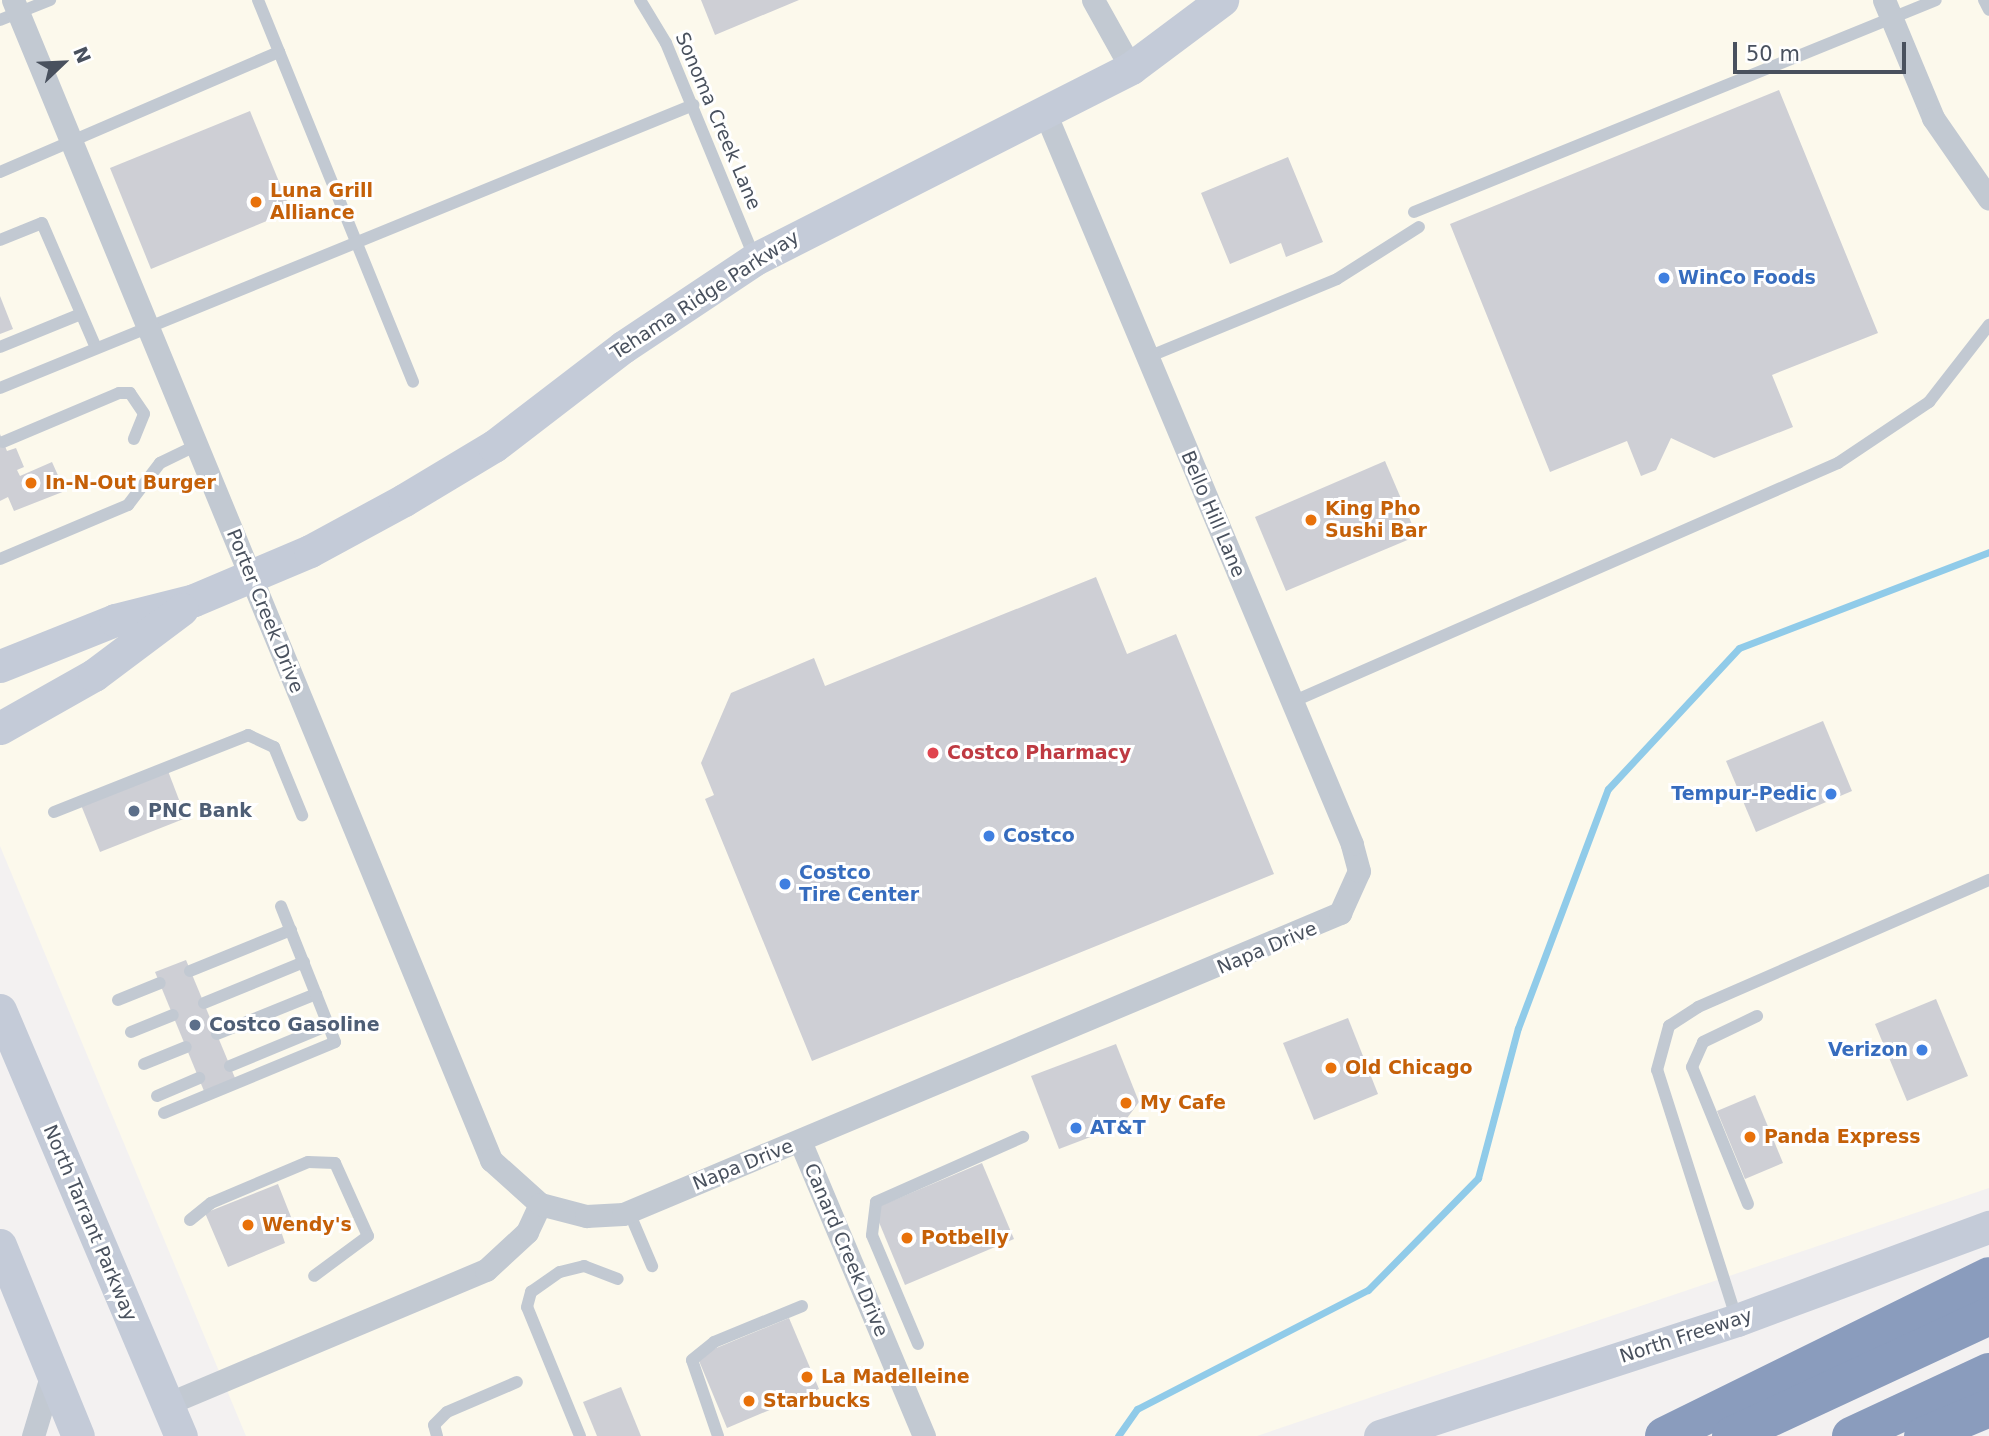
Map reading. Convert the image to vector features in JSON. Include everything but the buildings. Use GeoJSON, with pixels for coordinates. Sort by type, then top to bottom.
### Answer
{"type":"FeatureCollection","features":[{"type":"Feature","properties":{"kind":"highway"},"geometry":{"type":"LineString","coordinates":[[1664,1436],[1989,1276]]}},
{"type":"Feature","properties":{"kind":"highway"},"geometry":{"type":"LineString","coordinates":[[1731,1436],[1989,1316]]}},
{"type":"Feature","properties":{"kind":"highway"},"geometry":{"type":"LineString","coordinates":[[1851,1436],[1989,1372]]}},
{"type":"Feature","properties":{"kind":"highway"},"geometry":{"type":"LineString","coordinates":[[1923,1436],[1989,1408]]}},
{"type":"Feature","properties":{"kind":"street"},"geometry":{"type":"LineString","coordinates":[[1093,0],[1131,68]]}},
{"type":"Feature","properties":{"kind":"street","name":"Tehama Ridge Parkway"},"geometry":{"type":"LineString","coordinates":[[0,666],[115,620],[194,600],[251,576],[404,500],[494,446],[623,347],[755,259],[1046,115],[1131,68],[1222,0]]}},
{"type":"Feature","properties":{"kind":"street"},"geometry":{"type":"LineString","coordinates":[[1888,9],[1933,118],[1989,199]]}},
{"type":"Feature","properties":{"kind":"street","name":"Porter Creek Drive"},"geometry":{"type":"LineString","coordinates":[[10,11],[71,142],[491,1160],[540,1205]]}},
{"type":"Feature","properties":{"kind":"street","name":"Bello Hill Lane"},"geometry":{"type":"LineString","coordinates":[[1046,115],[1292,702],[1359,871],[1340,913]]}},
{"type":"Feature","properties":{"kind":"street","name":"Tehama Ridge Parkway"},"geometry":{"type":"LineString","coordinates":[[0,728],[94,675],[194,600]]}},
{"type":"Feature","properties":{"kind":"street","name":"Napa Drive"},"geometry":{"type":"LineString","coordinates":[[540,1205],[605,1218],[629,1212],[1340,913]]}},
{"type":"Feature","properties":{"kind":"street","name":"North Tarrant Parkway"},"geometry":{"type":"LineString","coordinates":[[0,1010],[181,1436]]}},
{"type":"Feature","properties":{"kind":"street","name":"Canard Creek Drive"},"geometry":{"type":"LineString","coordinates":[[800,1141],[924,1436]]}},
{"type":"Feature","properties":{"kind":"street"},"geometry":{"type":"LineString","coordinates":[[167,1404],[485,1270],[527,1232],[540,1205]]}},
{"type":"Feature","properties":{"kind":"street","name":"North Freeway"},"geometry":{"type":"LineString","coordinates":[[1380,1436],[1737,1320],[1989,1227]]}},
{"type":"Feature","properties":{"kind":"street"},"geometry":{"type":"LineString","coordinates":[[0,1245],[78,1436]]}},
{"type":"Feature","properties":{"kind":"street"},"geometry":{"type":"LineString","coordinates":[[33,1436],[52,1373]]}},
{"type":"Feature","properties":{"kind":"lane"},"geometry":{"type":"LineString","coordinates":[[10,11],[50,0]]}},
{"type":"Feature","properties":{"kind":"lane"},"geometry":{"type":"LineString","coordinates":[[258,0],[413,382]]}},
{"type":"Feature","properties":{"kind":"lane","name":"Sonoma Creek Lane"},"geometry":{"type":"LineString","coordinates":[[640,0],[693,105],[755,259]]}},
{"type":"Feature","properties":{"kind":"lane"},"geometry":{"type":"LineString","coordinates":[[1414,212],[1888,9],[1936,0]]}},
{"type":"Feature","properties":{"kind":"lane"},"geometry":{"type":"LineString","coordinates":[[1984,0],[1989,10]]}},
{"type":"Feature","properties":{"kind":"lane"},"geometry":{"type":"LineString","coordinates":[[0,172],[279,52]]}},
{"type":"Feature","properties":{"kind":"lane"},"geometry":{"type":"LineString","coordinates":[[0,388],[96,348],[150,332],[693,105]]}},
{"type":"Feature","properties":{"kind":"lane"},"geometry":{"type":"LineString","coordinates":[[0,240],[42,223],[96,348]]}},
{"type":"Feature","properties":{"kind":"lane"},"geometry":{"type":"LineString","coordinates":[[1148,357],[1337,279],[1419,227]]}},
{"type":"Feature","properties":{"kind":"lane"},"geometry":{"type":"LineString","coordinates":[[0,347],[81,314]]}},
{"type":"Feature","properties":{"kind":"lane"},"geometry":{"type":"LineString","coordinates":[[1292,702],[1838,463],[1929,402],[1989,325]]}},
{"type":"Feature","properties":{"kind":"lane"},"geometry":{"type":"LineString","coordinates":[[3,442],[119,393],[130,393],[144,414],[134,439]]}},
{"type":"Feature","properties":{"kind":"lane"},"geometry":{"type":"LineString","coordinates":[[0,559],[128,505],[160,463],[197,445]]}},
{"type":"Feature","properties":{"kind":"lane"},"geometry":{"type":"LineString","coordinates":[[54,812],[248,735],[274,747],[302,815]]}},
{"type":"Feature","properties":{"kind":"lane"},"geometry":{"type":"LineString","coordinates":[[1737,1320],[1657,1070],[1669,1026],[1698,1007],[1989,880]]}},
{"type":"Feature","properties":{"kind":"lane"},"geometry":{"type":"LineString","coordinates":[[164,1113],[335,1042],[281,906]]}},
{"type":"Feature","properties":{"kind":"lane"},"geometry":{"type":"LineString","coordinates":[[190,971],[291,930]]}},
{"type":"Feature","properties":{"kind":"lane"},"geometry":{"type":"LineString","coordinates":[[204,1003],[304,962]]}},
{"type":"Feature","properties":{"kind":"lane"},"geometry":{"type":"LineString","coordinates":[[118,1000],[160,983]]}},
{"type":"Feature","properties":{"kind":"lane"},"geometry":{"type":"LineString","coordinates":[[217,1034],[316,994]]}},
{"type":"Feature","properties":{"kind":"lane"},"geometry":{"type":"LineString","coordinates":[[131,1032],[173,1015]]}},
{"type":"Feature","properties":{"kind":"lane"},"geometry":{"type":"LineString","coordinates":[[1748,1203],[1692,1067],[1703,1042],[1757,1016]]}},
{"type":"Feature","properties":{"kind":"lane"},"geometry":{"type":"LineString","coordinates":[[230,1066],[329,1025]]}},
{"type":"Feature","properties":{"kind":"lane"},"geometry":{"type":"LineString","coordinates":[[144,1065],[186,1047]]}},
{"type":"Feature","properties":{"kind":"lane"},"geometry":{"type":"LineString","coordinates":[[157,1096],[199,1079]]}},
{"type":"Feature","properties":{"kind":"lane"},"geometry":{"type":"LineString","coordinates":[[918,1344],[872,1235],[876,1202],[1023,1137]]}},
{"type":"Feature","properties":{"kind":"lane"},"geometry":{"type":"LineString","coordinates":[[190,1220],[211,1203],[308,1162],[335,1163],[368,1236],[314,1276]]}},
{"type":"Feature","properties":{"kind":"lane"},"geometry":{"type":"LineString","coordinates":[[629,1212],[652,1266]]}},
{"type":"Feature","properties":{"kind":"lane"},"geometry":{"type":"LineString","coordinates":[[580,1436],[527,1307],[531,1292],[560,1272],[584,1266],[618,1279]]}},
{"type":"Feature","properties":{"kind":"lane"},"geometry":{"type":"LineString","coordinates":[[718,1436],[694,1377],[697,1352],[802,1306]]}},
{"type":"Feature","properties":{"kind":"lane"},"geometry":{"type":"LineString","coordinates":[[437,1436],[434,1425],[447,1412],[517,1382]]}},
{"type":"Feature","properties":{"kind":"shaded area"},"geometry":{"type":"Polygon","coordinates":[[[0,0],[1989,0],[1989,1188],[1257,1436],[246,1436],[0,846],[0,0]]]}},
{"type":"Feature","properties":{"kind":"waterway"},"geometry":{"type":"LineString","coordinates":[[1118,1436],[1137,1409],[1368,1290],[1478,1178],[1518,1028],[1608,789],[1739,648],[1989,552]]}},
{"type":"Feature","properties":{"kind":"place","name":"Luna Grill Alliance"},"geometry":{"type":"Point","coordinates":[256,202]}},
{"type":"Feature","properties":{"kind":"place","name":"WinCo Foods"},"geometry":{"type":"Point","coordinates":[1664,278]}},
{"type":"Feature","properties":{"kind":"place","name":"In-N-Out Burger"},"geometry":{"type":"Point","coordinates":[31,483]}},
{"type":"Feature","properties":{"kind":"place","name":"King Pho Sushi Bar"},"geometry":{"type":"Point","coordinates":[1311,520]}},
{"type":"Feature","properties":{"kind":"place","name":"Costco Pharmacy"},"geometry":{"type":"Point","coordinates":[933,753]}},
{"type":"Feature","properties":{"kind":"place","name":"Tempur-Pedic"},"geometry":{"type":"Point","coordinates":[1831,794]}},
{"type":"Feature","properties":{"kind":"place","name":"PNC Bank"},"geometry":{"type":"Point","coordinates":[134,811]}},
{"type":"Feature","properties":{"kind":"place","name":"Costco"},"geometry":{"type":"Point","coordinates":[989,836]}},
{"type":"Feature","properties":{"kind":"place","name":"Costco Tire Center"},"geometry":{"type":"Point","coordinates":[785,884]}},
{"type":"Feature","properties":{"kind":"place","name":"Costco Gasoline"},"geometry":{"type":"Point","coordinates":[195,1025]}},
{"type":"Feature","properties":{"kind":"place","name":"Verizon"},"geometry":{"type":"Point","coordinates":[1922,1050]}},
{"type":"Feature","properties":{"kind":"place","name":"Old Chicago"},"geometry":{"type":"Point","coordinates":[1331,1068]}},
{"type":"Feature","properties":{"kind":"place","name":"My Cafe"},"geometry":{"type":"Point","coordinates":[1126,1103]}},
{"type":"Feature","properties":{"kind":"place","name":"AT&T"},"geometry":{"type":"Point","coordinates":[1076,1128]}},
{"type":"Feature","properties":{"kind":"place","name":"Panda Express"},"geometry":{"type":"Point","coordinates":[1750,1137]}},
{"type":"Feature","properties":{"kind":"place","name":"Wendy's"},"geometry":{"type":"Point","coordinates":[248,1225]}},
{"type":"Feature","properties":{"kind":"place","name":"Potbelly"},"geometry":{"type":"Point","coordinates":[907,1238]}},
{"type":"Feature","properties":{"kind":"place","name":"La Madelleine"},"geometry":{"type":"Point","coordinates":[807,1377]}},
{"type":"Feature","properties":{"kind":"place","name":"Starbucks"},"geometry":{"type":"Point","coordinates":[749,1401]}}]}
